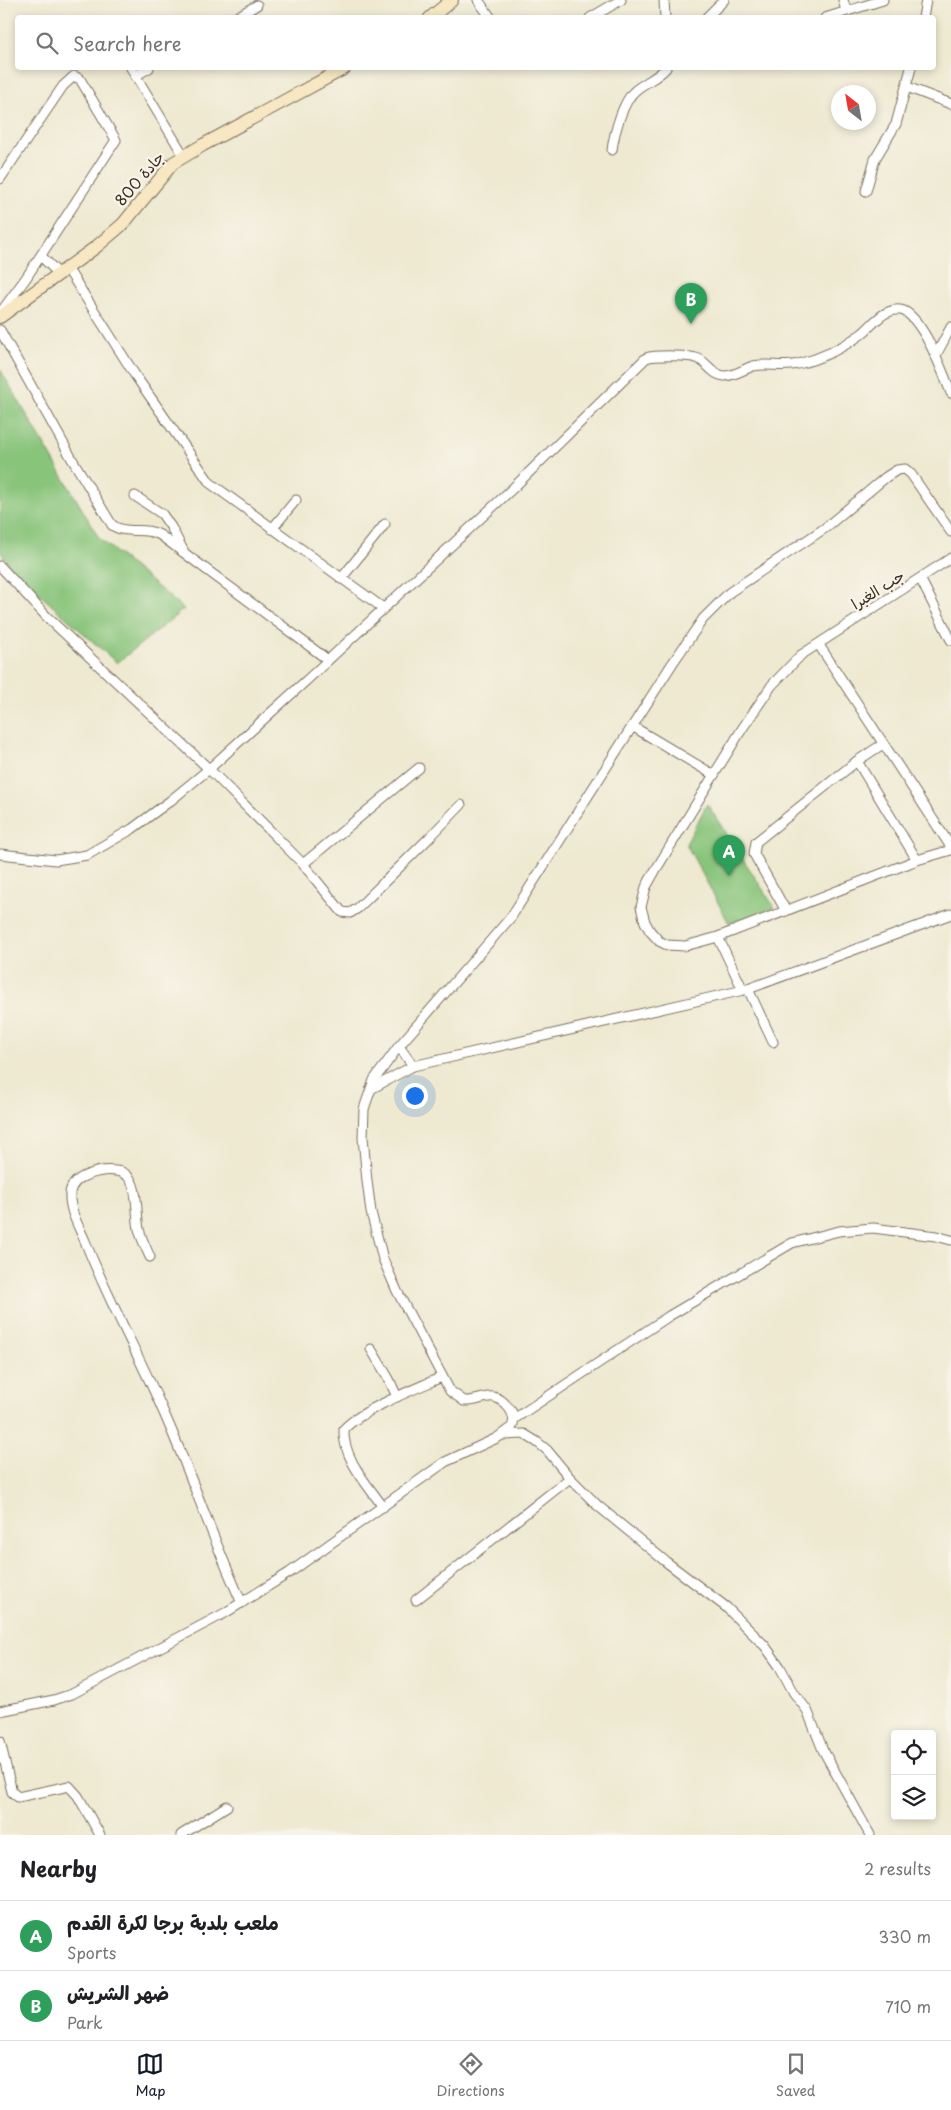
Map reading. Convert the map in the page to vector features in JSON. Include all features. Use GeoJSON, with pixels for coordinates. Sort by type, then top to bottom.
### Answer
{"type":"FeatureCollection","features":[{"type":"Feature","properties":{"kind":"main road"},"geometry":{"type":"LineString","coordinates":[[434,15],[452,0]]}},
{"type":"Feature","properties":{"kind":"main road","name":"جادة 800"},"geometry":{"type":"LineString","coordinates":[[0,316],[63,271],[122,224],[144,200],[158,178],[173,163],[341,70]]}},
{"type":"Feature","properties":{"kind":"street"},"geometry":{"type":"LineString","coordinates":[[478,0],[488,15]]}},
{"type":"Feature","properties":{"kind":"street"},"geometry":{"type":"LineString","coordinates":[[595,15],[621,0]]}},
{"type":"Feature","properties":{"kind":"street"},"geometry":{"type":"LineString","coordinates":[[664,0],[665,15]]}},
{"type":"Feature","properties":{"kind":"street"},"geometry":{"type":"LineString","coordinates":[[709,15],[724,0]]}},
{"type":"Feature","properties":{"kind":"street"},"geometry":{"type":"LineString","coordinates":[[843,0],[846,11]]}},
{"type":"Feature","properties":{"kind":"street"},"geometry":{"type":"LineString","coordinates":[[834,15],[883,0]]}},
{"type":"Feature","properties":{"kind":"street"},"geometry":{"type":"LineString","coordinates":[[924,15],[926,0]]}},
{"type":"Feature","properties":{"kind":"street"},"geometry":{"type":"LineString","coordinates":[[240,15],[257,5]]}},
{"type":"Feature","properties":{"kind":"street"},"geometry":{"type":"LineString","coordinates":[[132,70],[184,156]]}},
{"type":"Feature","properties":{"kind":"street"},"geometry":{"type":"LineString","coordinates":[[135,76],[146,70]]}},
{"type":"Feature","properties":{"kind":"street"},"geometry":{"type":"LineString","coordinates":[[612,150],[620,119],[631,95],[637,88],[660,75],[664,70]]}},
{"type":"Feature","properties":{"kind":"street"},"geometry":{"type":"LineString","coordinates":[[866,191],[875,158],[896,124],[911,70]]}},
{"type":"Feature","properties":{"kind":"street"},"geometry":{"type":"LineString","coordinates":[[0,179],[63,86],[74,76],[80,79],[116,140],[113,148],[0,316]]}},
{"type":"Feature","properties":{"kind":"street"},"geometry":{"type":"LineString","coordinates":[[907,87],[951,104]]}},
{"type":"Feature","properties":{"kind":"street"},"geometry":{"type":"LineString","coordinates":[[41,256],[63,271],[210,483],[382,608]]}},
{"type":"Feature","properties":{"kind":"street"},"geometry":{"type":"LineString","coordinates":[[0,854],[56,860],[70,859],[92,853],[132,829],[209,769],[328,660],[512,489],[646,358],[699,359],[712,370],[724,376],[760,365],[779,367],[797,365],[843,346],[862,335],[884,314],[898,309],[905,311],[915,320],[936,355],[951,392]]}},
{"type":"Feature","properties":{"kind":"street"},"geometry":{"type":"LineString","coordinates":[[936,355],[951,327]]}},
{"type":"Feature","properties":{"kind":"street"},"geometry":{"type":"LineString","coordinates":[[0,330],[72,459],[112,525],[128,530],[155,532],[328,660]]}},
{"type":"Feature","properties":{"kind":"street"},"geometry":{"type":"LineString","coordinates":[[0,1711],[54,1700],[86,1687],[201,1627],[289,1573],[445,1462],[503,1435],[512,1427],[514,1419],[511,1410],[494,1396],[467,1402],[461,1400],[450,1391],[387,1267],[371,1212],[363,1137],[364,1110],[374,1080],[450,986],[482,953],[511,917],[690,637],[716,605],[730,592],[825,528],[897,470],[905,469],[911,474],[951,532]]}},
{"type":"Feature","properties":{"kind":"street"},"geometry":{"type":"LineString","coordinates":[[135,496],[162,514],[186,556]]}},
{"type":"Feature","properties":{"kind":"street"},"geometry":{"type":"LineString","coordinates":[[272,529],[296,500]]}},
{"type":"Feature","properties":{"kind":"street"},"geometry":{"type":"LineString","coordinates":[[341,579],[385,524]]}},
{"type":"Feature","properties":{"kind":"street","name":"جب الغبرا"},"geometry":{"type":"LineString","coordinates":[[718,937],[684,946],[667,946],[659,941],[650,931],[645,922],[641,907],[646,887],[752,713],[772,685],[801,655],[920,580],[951,558]]}},
{"type":"Feature","properties":{"kind":"street"},"geometry":{"type":"LineString","coordinates":[[0,566],[46,617],[209,769],[303,864],[339,910],[345,913],[352,912],[461,805]]}},
{"type":"Feature","properties":{"kind":"street"},"geometry":{"type":"LineString","coordinates":[[920,580],[951,640]]}},
{"type":"Feature","properties":{"kind":"street"},"geometry":{"type":"LineString","coordinates":[[773,1042],[718,937],[917,860],[951,849],[819,645]]}},
{"type":"Feature","properties":{"kind":"street"},"geometry":{"type":"LineString","coordinates":[[632,726],[714,775]]}},
{"type":"Feature","properties":{"kind":"street"},"geometry":{"type":"LineString","coordinates":[[786,911],[754,854],[754,845],[761,837],[857,761],[883,744]]}},
{"type":"Feature","properties":{"kind":"street"},"geometry":{"type":"LineString","coordinates":[[857,761],[917,860]]}},
{"type":"Feature","properties":{"kind":"street"},"geometry":{"type":"LineString","coordinates":[[303,864],[419,768]]}},
{"type":"Feature","properties":{"kind":"street"},"geometry":{"type":"LineString","coordinates":[[371,1089],[413,1066],[745,990],[951,914]]}},
{"type":"Feature","properties":{"kind":"street"},"geometry":{"type":"LineString","coordinates":[[400,1046],[413,1066]]}},
{"type":"Feature","properties":{"kind":"street"},"geometry":{"type":"LineString","coordinates":[[150,1257],[140,1233],[134,1189],[127,1174],[122,1171],[104,1170],[88,1175],[74,1185],[70,1194],[73,1214],[101,1282],[164,1413],[223,1563],[242,1603]]}},
{"type":"Feature","properties":{"kind":"street"},"geometry":{"type":"LineString","coordinates":[[514,1419],[669,1316],[792,1243],[838,1231],[873,1228],[936,1236],[951,1240]]}},
{"type":"Feature","properties":{"kind":"street"},"geometry":{"type":"LineString","coordinates":[[371,1349],[389,1378],[397,1397]]}},
{"type":"Feature","properties":{"kind":"street"},"geometry":{"type":"LineString","coordinates":[[383,1507],[354,1464],[348,1449],[344,1429],[351,1422],[397,1397],[442,1377]]}},
{"type":"Feature","properties":{"kind":"street"},"geometry":{"type":"LineString","coordinates":[[503,1435],[524,1434],[547,1450],[570,1478],[597,1505],[726,1607],[765,1646],[780,1667],[794,1694],[807,1710],[823,1750],[870,1835]]}},
{"type":"Feature","properties":{"kind":"street"},"geometry":{"type":"LineString","coordinates":[[416,1600],[570,1478]]}},
{"type":"Feature","properties":{"kind":"street"},"geometry":{"type":"LineString","coordinates":[[0,1741],[14,1796],[18,1797],[70,1786],[78,1796],[100,1835]]}},
{"type":"Feature","properties":{"kind":"street"},"geometry":{"type":"LineString","coordinates":[[181,1835],[227,1806]]}},
{"type":"Feature","properties":{"kind":"green space"},"geometry":{"type":"Polygon","coordinates":[[[0,369],[99,538],[184,609],[117,663],[13,571],[0,551],[0,369]]]}},
{"type":"Feature","properties":{"kind":"green space"},"geometry":{"type":"Polygon","coordinates":[[[707,804],[775,908],[729,923],[686,844],[707,804]]]}},
{"type":"Feature","properties":{"kind":"place","name":"ضهر الشريش"},"geometry":{"type":"Point","coordinates":[691,324]}},
{"type":"Feature","properties":{"kind":"place","name":"ملعب بلدبة برجا لكرة القدم"},"geometry":{"type":"Point","coordinates":[729,876]}}]}
